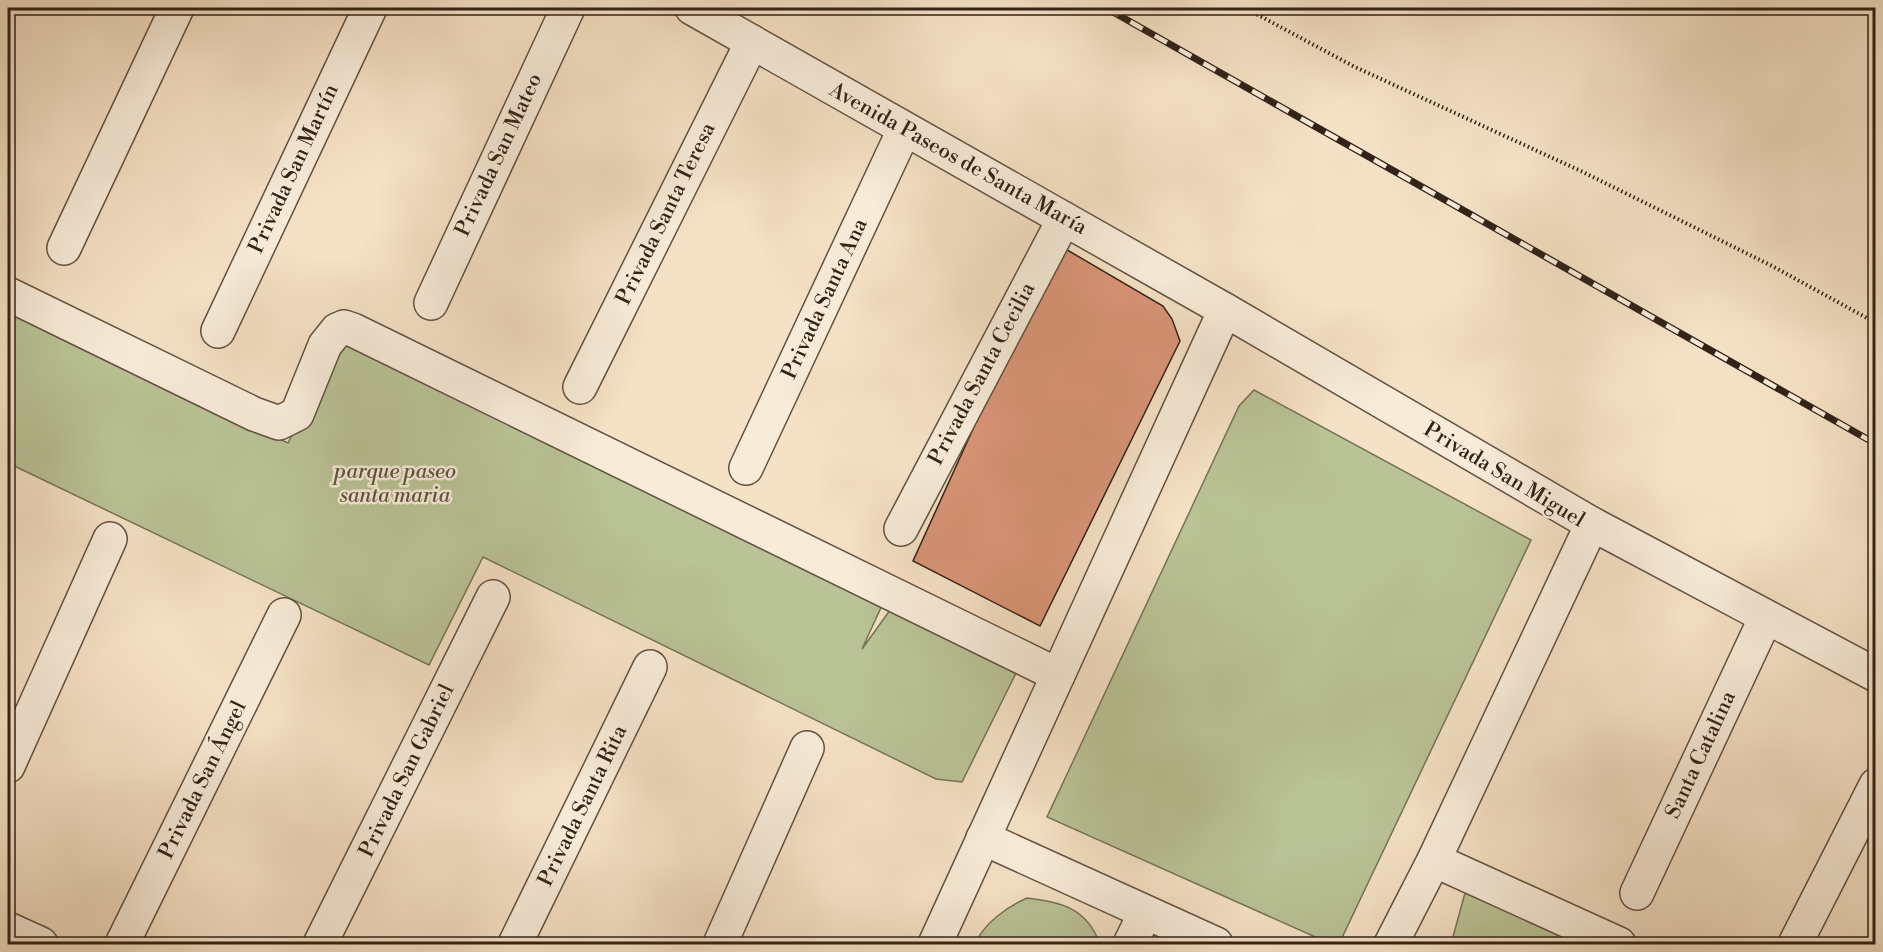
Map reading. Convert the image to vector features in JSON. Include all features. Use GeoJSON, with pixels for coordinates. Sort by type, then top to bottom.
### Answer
{"type":"FeatureCollection","features":[{"type":"Feature","properties":{"kind":"street"},"geometry":{"type":"LineString","coordinates":[[64,248],[177,8]]}},
{"type":"Feature","properties":{"kind":"street","name":"Privada San Martín"},"geometry":{"type":"LineString","coordinates":[[218,331],[370,8]]}},
{"type":"Feature","properties":{"kind":"street","name":"Privada San Mateo"},"geometry":{"type":"LineString","coordinates":[[430,303],[568,8]]}},
{"type":"Feature","properties":{"kind":"street","name":"Avenida Paseos de Santa María"},"geometry":{"type":"LineString","coordinates":[[692,8],[1225,310]]}},
{"type":"Feature","properties":{"kind":"street","name":"Privada Santa Teresa"},"geometry":{"type":"LineString","coordinates":[[580,387],[752,42]]}},
{"type":"Feature","properties":{"kind":"street","name":"Privada Santa Ana"},"geometry":{"type":"LineString","coordinates":[[746,468],[904,130]]}},
{"type":"Feature","properties":{"kind":"street","name":"Privada Santa Cecilia"},"geometry":{"type":"LineString","coordinates":[[900,529],[1064,219]]}},
{"type":"Feature","properties":{"kind":"street"},"geometry":{"type":"LineString","coordinates":[[8,294],[254,414],[279,423],[297,414],[331,336],[344,327],[353,330],[1058,675]]}},
{"type":"Feature","properties":{"kind":"street"},"geometry":{"type":"LineString","coordinates":[[935,945],[1225,310]]}},
{"type":"Feature","properties":{"kind":"street","name":"Privada San Miguel"},"geometry":{"type":"LineString","coordinates":[[1225,310],[1592,525],[1434,861],[1391,945]]}},
{"type":"Feature","properties":{"kind":"street"},"geometry":{"type":"LineString","coordinates":[[1592,525],[1875,675]]}},
{"type":"Feature","properties":{"kind":"street"},"geometry":{"type":"LineString","coordinates":[[8,766],[110,539]]}},
{"type":"Feature","properties":{"kind":"street","name":"Privada San Gabriel"},"geometry":{"type":"LineString","coordinates":[[320,945],[493,597]]}},
{"type":"Feature","properties":{"kind":"street","name":"Privada San Ángel"},"geometry":{"type":"LineString","coordinates":[[122,945],[284,615]]}},
{"type":"Feature","properties":{"kind":"street","name":"Santa Catalina"},"geometry":{"type":"LineString","coordinates":[[1637,893],[1766,617]]}},
{"type":"Feature","properties":{"kind":"street","name":"Privada Santa Rita"},"geometry":{"type":"LineString","coordinates":[[515,945],[650,667]]}},
{"type":"Feature","properties":{"kind":"street"},"geometry":{"type":"LineString","coordinates":[[720,945],[807,748]]}},
{"type":"Feature","properties":{"kind":"street"},"geometry":{"type":"LineString","coordinates":[[1795,945],[1875,785]]}},
{"type":"Feature","properties":{"kind":"street"},"geometry":{"type":"LineString","coordinates":[[983,838],[1202,942]]}},
{"type":"Feature","properties":{"kind":"street"},"geometry":{"type":"LineString","coordinates":[[1434,861],[1619,945]]}},
{"type":"Feature","properties":{"kind":"street"},"geometry":{"type":"LineString","coordinates":[[1130,945],[1145,913]]}},
{"type":"Feature","properties":{"kind":"street"},"geometry":{"type":"LineString","coordinates":[[8,929],[41,945]]}},
{"type":"Feature","properties":{"kind":"path"},"geometry":{"type":"LineString","coordinates":[[1245,8],[1356,67],[1583,172],[1774,267],[1875,323]]}},
{"type":"Feature","properties":{"kind":"green space","name":"parque paseo santa maria"},"geometry":{"type":"Polygon","coordinates":[[[8,312],[288,443],[343,331],[884,601],[862,649],[893,606],[1018,669],[962,782],[936,779],[483,557],[429,665],[8,463],[8,312]]]}},
{"type":"Feature","properties":{"kind":"green space"},"geometry":{"type":"Polygon","coordinates":[[[1254,390],[1531,540],[1339,944],[1331,944],[1047,817],[1239,406],[1254,390]]]}},
{"type":"Feature","properties":{"kind":"green space"},"geometry":{"type":"Polygon","coordinates":[[[1468,882],[1598,944],[1451,944],[1468,882]]]}},
{"type":"Feature","properties":{"kind":"green space"},"geometry":{"type":"Polygon","coordinates":[[[1027,898],[1052,902],[1072,909],[1088,923],[1100,944],[975,944],[984,929],[997,917],[1027,898]]]}},
{"type":"Feature","properties":{"kind":"building"},"geometry":{"type":"Polygon","coordinates":[[[1057,244],[1163,306],[1172,319],[1180,341],[1040,626],[913,561],[1057,244]]]}},
{"type":"Feature","properties":{"kind":"railway"},"geometry":{"type":"LineString","coordinates":[[1106,8],[1876,444]]}}]}
